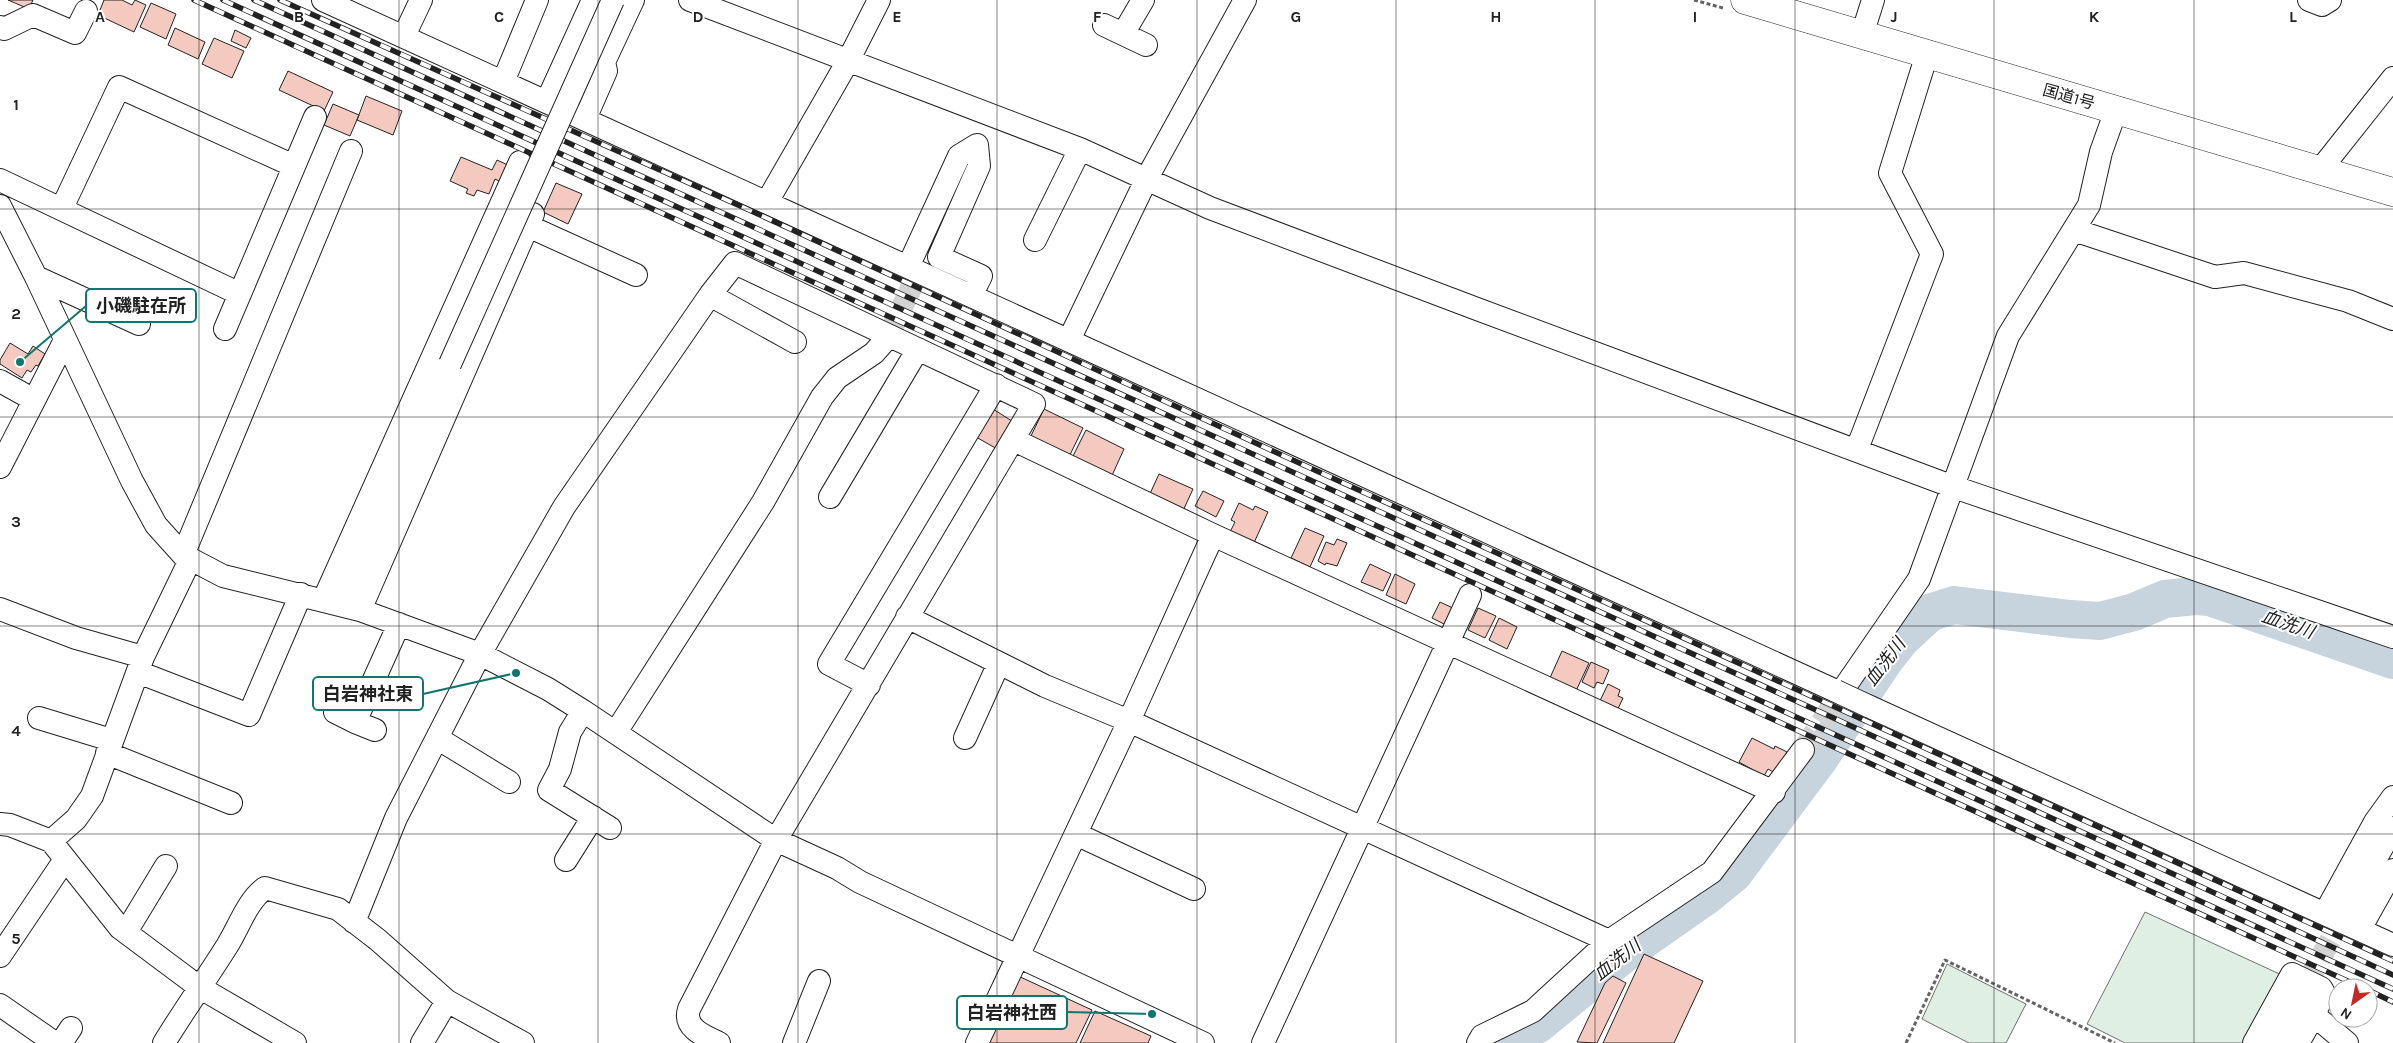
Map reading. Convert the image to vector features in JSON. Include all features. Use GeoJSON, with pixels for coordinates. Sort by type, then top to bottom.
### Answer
{"type":"FeatureCollection","features":[{"type":"Feature","properties":{"kind":"highway","name":"国道1号"},"geometry":{"type":"LineString","coordinates":[[1755,1],[1862,35],[2393,192]]}},
{"type":"Feature","properties":{"kind":"street"},"geometry":{"type":"LineString","coordinates":[[323,0],[360,8],[404,36],[503,82],[914,267],[971,296],[1838,690],[1868,706],[2393,945]]}},
{"type":"Feature","properties":{"kind":"street"},"geometry":{"type":"LineString","coordinates":[[404,36],[421,0]]}},
{"type":"Feature","properties":{"kind":"street"},"geometry":{"type":"LineString","coordinates":[[503,82],[537,0]]}},
{"type":"Feature","properties":{"kind":"street"},"geometry":{"type":"LineString","coordinates":[[546,101],[594,0]]}},
{"type":"Feature","properties":{"kind":"street"},"geometry":{"type":"LineString","coordinates":[[342,604],[613,0]]}},
{"type":"Feature","properties":{"kind":"street"},"geometry":{"type":"LineString","coordinates":[[585,119],[606,71],[604,62],[634,0]]}},
{"type":"Feature","properties":{"kind":"street"},"geometry":{"type":"LineString","coordinates":[[690,0],[1080,149],[1210,208],[1951,486],[2393,637]]}},
{"type":"Feature","properties":{"kind":"street"},"geometry":{"type":"LineString","coordinates":[[767,202],[848,61],[879,0]]}},
{"type":"Feature","properties":{"kind":"street"},"geometry":{"type":"LineString","coordinates":[[1143,0],[1113,29],[1146,44]]}},
{"type":"Feature","properties":{"kind":"street"},"geometry":{"type":"LineString","coordinates":[[1069,340],[1147,178],[1245,0]]}},
{"type":"Feature","properties":{"kind":"street"},"geometry":{"type":"LineString","coordinates":[[1862,35],[1874,0]]}},
{"type":"Feature","properties":{"kind":"street"},"geometry":{"type":"LineString","coordinates":[[2309,0],[2322,5],[2330,0]]}},
{"type":"Feature","properties":{"kind":"street"},"geometry":{"type":"LineString","coordinates":[[0,27],[4,29],[33,15],[73,37],[86,11]]}},
{"type":"Feature","properties":{"kind":"street"},"geometry":{"type":"LineString","coordinates":[[1856,450],[1932,254],[1890,173],[1927,54]]}},
{"type":"Feature","properties":{"kind":"street"},"geometry":{"type":"LineString","coordinates":[[2320,170],[2393,78]]}},
{"type":"Feature","properties":{"kind":"street"},"geometry":{"type":"LineString","coordinates":[[62,208],[119,87],[294,166]]}},
{"type":"Feature","properties":{"kind":"street"},"geometry":{"type":"LineString","coordinates":[[1838,690],[1869,636],[1901,603],[1919,579],[1951,486],[2008,336],[2089,205],[2101,152],[2116,110]]}},
{"type":"Feature","properties":{"kind":"street"},"geometry":{"type":"LineString","coordinates":[[971,296],[981,276],[940,257],[978,156],[991,115]]}},
{"type":"Feature","properties":{"kind":"street"},"geometry":{"type":"LineString","coordinates":[[225,329],[315,117]]}},
{"type":"Feature","properties":{"kind":"street"},"geometry":{"type":"LineString","coordinates":[[1035,240],[1080,149]]}},
{"type":"Feature","properties":{"kind":"street"},"geometry":{"type":"LineString","coordinates":[[51,842],[76,819],[92,796],[140,665],[352,151]]}},
{"type":"Feature","properties":{"kind":"street"},"geometry":{"type":"LineString","coordinates":[[914,267],[978,156]]}},
{"type":"Feature","properties":{"kind":"street"},"geometry":{"type":"LineString","coordinates":[[342,604],[493,224],[520,162]]}},
{"type":"Feature","properties":{"kind":"street"},"geometry":{"type":"LineString","coordinates":[[0,180],[240,294]]}},
{"type":"Feature","properties":{"kind":"street"},"geometry":{"type":"LineString","coordinates":[[0,206],[36,277],[140,496],[156,525],[186,557],[223,576],[342,604],[480,654],[548,689],[616,732],[776,840],[837,868],[860,882],[1203,1043]]}},
{"type":"Feature","properties":{"kind":"street"},"geometry":{"type":"LineString","coordinates":[[342,604],[518,248],[530,220],[614,255],[636,275]]}},
{"type":"Feature","properties":{"kind":"street"},"geometry":{"type":"LineString","coordinates":[[493,224],[518,248]]}},
{"type":"Feature","properties":{"kind":"street"},"geometry":{"type":"LineString","coordinates":[[2074,230],[2215,278],[2244,273],[2348,301],[2393,319]]}},
{"type":"Feature","properties":{"kind":"street"},"geometry":{"type":"LineString","coordinates":[[354,922],[396,818],[480,654],[564,507],[710,295],[735,262],[1034,404],[776,840],[687,1016],[688,1022],[696,1030],[718,1043]]}},
{"type":"Feature","properties":{"kind":"street"},"geometry":{"type":"LineString","coordinates":[[36,277],[139,324]]}},
{"type":"Feature","properties":{"kind":"street"},"geometry":{"type":"LineString","coordinates":[[710,295],[795,342]]}},
{"type":"Feature","properties":{"kind":"street"},"geometry":{"type":"LineString","coordinates":[[616,732],[764,502],[822,397],[837,378],[874,353],[888,337]]}},
{"type":"Feature","properties":{"kind":"street"},"geometry":{"type":"LineString","coordinates":[[0,467],[65,340]]}},
{"type":"Feature","properties":{"kind":"street"},"geometry":{"type":"LineString","coordinates":[[830,497],[918,349]]}},
{"type":"Feature","properties":{"kind":"street"},"geometry":{"type":"LineString","coordinates":[[0,381],[34,400]]}},
{"type":"Feature","properties":{"kind":"street"},"geometry":{"type":"LineString","coordinates":[[869,685],[829,664],[996,385]]}},
{"type":"Feature","properties":{"kind":"street"},"geometry":{"type":"LineString","coordinates":[[1014,440],[1213,535],[1774,792]]}},
{"type":"Feature","properties":{"kind":"street"},"geometry":{"type":"LineString","coordinates":[[977,1043],[1129,721],[1213,535]]}},
{"type":"Feature","properties":{"kind":"street"},"geometry":{"type":"LineString","coordinates":[[0,609],[140,665],[249,715],[301,594]]}},
{"type":"Feature","properties":{"kind":"street"},"geometry":{"type":"LineString","coordinates":[[1262,1043],[1470,595]]}},
{"type":"Feature","properties":{"kind":"street"},"geometry":{"type":"LineString","coordinates":[[907,617],[999,663],[1609,942]]}},
{"type":"Feature","properties":{"kind":"street"},"geometry":{"type":"LineString","coordinates":[[335,712],[365,726],[399,624]]}},
{"type":"Feature","properties":{"kind":"street"},"geometry":{"type":"LineString","coordinates":[[965,738],[999,663]]}},
{"type":"Feature","properties":{"kind":"street"},"geometry":{"type":"LineString","coordinates":[[566,860],[602,823],[549,790],[560,769],[570,732],[582,711]]}},
{"type":"Feature","properties":{"kind":"street"},"geometry":{"type":"LineString","coordinates":[[39,718],[109,747],[231,803]]}},
{"type":"Feature","properties":{"kind":"street"},"geometry":{"type":"LineString","coordinates":[[437,738],[509,782]]}},
{"type":"Feature","properties":{"kind":"street"},"geometry":{"type":"LineString","coordinates":[[1478,1043],[1482,1036],[1533,1011],[1609,942],[1712,872],[1804,750]]}},
{"type":"Feature","properties":{"kind":"street"},"geometry":{"type":"LineString","coordinates":[[2325,914],[2375,822],[2393,797]]}},
{"type":"Feature","properties":{"kind":"street"},"geometry":{"type":"LineString","coordinates":[[0,824],[10,825],[51,842],[64,860],[126,932],[198,987],[295,1043]]}},
{"type":"Feature","properties":{"kind":"street"},"geometry":{"type":"LineString","coordinates":[[2347,910],[2393,828]]}},
{"type":"Feature","properties":{"kind":"street"},"geometry":{"type":"LineString","coordinates":[[1076,834],[1194,889]]}},
{"type":"Feature","properties":{"kind":"street"},"geometry":{"type":"LineString","coordinates":[[4,942],[64,860]]}},
{"type":"Feature","properties":{"kind":"street"},"geometry":{"type":"LineString","coordinates":[[126,932],[166,866]]}},
{"type":"Feature","properties":{"kind":"street"},"geometry":{"type":"LineString","coordinates":[[2360,930],[2393,870]]}},
{"type":"Feature","properties":{"kind":"street"},"geometry":{"type":"LineString","coordinates":[[164,1043],[198,987],[227,946],[253,900],[265,888],[338,909],[378,940],[447,1001],[524,1043]]}},
{"type":"Feature","properties":{"kind":"street"},"geometry":{"type":"LineString","coordinates":[[2254,1043],[2292,974],[2321,988],[2324,993],[2298,1043]]}},
{"type":"Feature","properties":{"kind":"street"},"geometry":{"type":"LineString","coordinates":[[794,1043],[819,981]]}},
{"type":"Feature","properties":{"kind":"street"},"geometry":{"type":"LineString","coordinates":[[2274,1043],[2304,988]]}},
{"type":"Feature","properties":{"kind":"street"},"geometry":{"type":"LineString","coordinates":[[422,1043],[447,1001]]}},
{"type":"Feature","properties":{"kind":"street"},"geometry":{"type":"LineString","coordinates":[[0,1006],[63,1038]]}},
{"type":"Feature","properties":{"kind":"street"},"geometry":{"type":"LineString","coordinates":[[2314,1015],[2346,1043]]}},
{"type":"Feature","properties":{"kind":"path"},"geometry":{"type":"LineString","coordinates":[[1906,1043],[1945,960],[2115,1043]]}},
{"type":"Feature","properties":{"kind":"green space"},"geometry":{"type":"Polygon","coordinates":[[[2145,912],[2286,977],[2249,1043],[2125,1043],[2087,1024],[2145,912]]]}},
{"type":"Feature","properties":{"kind":"green space"},"geometry":{"type":"Polygon","coordinates":[[[1947,964],[2026,1004],[2006,1043],[1969,1043],[1922,1019],[1947,964]]]}},
{"type":"Feature","properties":{"kind":"building"},"geometry":{"type":"Polygon","coordinates":[[[8,0],[33,0],[29,9],[8,0]]]}},
{"type":"Feature","properties":{"kind":"building"},"geometry":{"type":"Polygon","coordinates":[[[104,0],[122,0],[132,5],[135,0],[146,5],[134,32],[98,15],[104,0]]]}},
{"type":"Feature","properties":{"kind":"building"},"geometry":{"type":"Polygon","coordinates":[[[151,3],[176,14],[166,39],[140,27],[151,3]]]}},
{"type":"Feature","properties":{"kind":"building"},"geometry":{"type":"Polygon","coordinates":[[[175,28],[205,42],[198,59],[168,45],[175,28]]]}},
{"type":"Feature","properties":{"kind":"building"},"geometry":{"type":"Polygon","coordinates":[[[235,30],[251,38],[246,48],[231,41],[235,30]]]}},
{"type":"Feature","properties":{"kind":"building"},"geometry":{"type":"Polygon","coordinates":[[[214,38],[244,51],[232,78],[202,64],[214,38]]]}},
{"type":"Feature","properties":{"kind":"building"},"geometry":{"type":"Polygon","coordinates":[[[288,71],[333,92],[324,111],[279,90],[288,71]]]}},
{"type":"Feature","properties":{"kind":"building"},"geometry":{"type":"Polygon","coordinates":[[[366,96],[402,111],[393,135],[357,120],[366,96]]]}},
{"type":"Feature","properties":{"kind":"building"},"geometry":{"type":"Polygon","coordinates":[[[333,104],[359,115],[350,136],[324,125],[333,104]]]}},
{"type":"Feature","properties":{"kind":"building"},"geometry":{"type":"Polygon","coordinates":[[[461,157],[492,170],[497,160],[510,166],[503,183],[495,179],[489,194],[477,190],[474,196],[466,193],[468,189],[450,181],[461,157]]]}},
{"type":"Feature","properties":{"kind":"building"},"geometry":{"type":"Polygon","coordinates":[[[556,183],[582,194],[568,224],[543,212],[556,183]]]}},
{"type":"Feature","properties":{"kind":"building"},"geometry":{"type":"Polygon","coordinates":[[[10,343],[28,354],[33,346],[45,354],[38,366],[36,365],[31,372],[27,370],[22,378],[0,364],[0,360],[10,343]]]}},
{"type":"Feature","properties":{"kind":"building"},"geometry":{"type":"Polygon","coordinates":[[[993,409],[1015,423],[999,450],[976,437],[993,409]]]}},
{"type":"Feature","properties":{"kind":"building"},"geometry":{"type":"Polygon","coordinates":[[[1044,409],[1083,428],[1067,461],[1028,442],[1044,409]]]}},
{"type":"Feature","properties":{"kind":"building"},"geometry":{"type":"Polygon","coordinates":[[[1086,430],[1124,449],[1109,482],[1070,462],[1086,430]]]}},
{"type":"Feature","properties":{"kind":"building"},"geometry":{"type":"Polygon","coordinates":[[[1159,474],[1193,489],[1182,513],[1148,498],[1159,474]]]}},
{"type":"Feature","properties":{"kind":"building"},"geometry":{"type":"Polygon","coordinates":[[[1203,491],[1224,501],[1216,517],[1195,506],[1203,491]]]}},
{"type":"Feature","properties":{"kind":"building"},"geometry":{"type":"Polygon","coordinates":[[[1239,503],[1253,510],[1255,506],[1268,512],[1253,545],[1229,534],[1235,522],[1231,520],[1239,503]]]}},
{"type":"Feature","properties":{"kind":"building"},"geometry":{"type":"Polygon","coordinates":[[[1305,528],[1324,536],[1310,567],[1291,558],[1305,528]]]}},
{"type":"Feature","properties":{"kind":"building"},"geometry":{"type":"Polygon","coordinates":[[[1337,539],[1347,543],[1337,566],[1326,563],[1325,565],[1318,561],[1326,542],[1334,545],[1337,539]]]}},
{"type":"Feature","properties":{"kind":"building"},"geometry":{"type":"Polygon","coordinates":[[[1370,564],[1391,574],[1383,591],[1361,582],[1370,564]]]}},
{"type":"Feature","properties":{"kind":"building"},"geometry":{"type":"Polygon","coordinates":[[[1395,574],[1415,584],[1406,604],[1386,595],[1395,574]]]}},
{"type":"Feature","properties":{"kind":"building"},"geometry":{"type":"Polygon","coordinates":[[[1440,602],[1459,611],[1452,628],[1432,618],[1440,602]]]}},
{"type":"Feature","properties":{"kind":"building"},"geometry":{"type":"Polygon","coordinates":[[[1478,608],[1496,616],[1485,638],[1468,630],[1478,608]]]}},
{"type":"Feature","properties":{"kind":"building"},"geometry":{"type":"Polygon","coordinates":[[[1499,618],[1517,627],[1507,649],[1489,640],[1499,618]]]}},
{"type":"Feature","properties":{"kind":"building"},"geometry":{"type":"Polygon","coordinates":[[[1562,651],[1589,663],[1575,693],[1549,680],[1562,651]]]}},
{"type":"Feature","properties":{"kind":"building"},"geometry":{"type":"Polygon","coordinates":[[[1591,662],[1609,670],[1603,684],[1597,682],[1594,688],[1582,682],[1591,662]]]}},
{"type":"Feature","properties":{"kind":"building"},"geometry":{"type":"Polygon","coordinates":[[[1608,684],[1620,690],[1618,696],[1623,698],[1616,713],[1598,705],[1608,684]]]}},
{"type":"Feature","properties":{"kind":"building"},"geometry":{"type":"Polygon","coordinates":[[[1752,738],[1774,749],[1775,746],[1787,752],[1775,773],[1768,769],[1764,776],[1739,762],[1752,738]]]}},
{"type":"Feature","properties":{"kind":"building"},"geometry":{"type":"Polygon","coordinates":[[[1644,954],[1703,981],[1674,1043],[1603,1043],[1644,954]]]}},
{"type":"Feature","properties":{"kind":"building"},"geometry":{"type":"Polygon","coordinates":[[[1016,975],[1092,1010],[1076,1043],[984,1043],[1016,975]]]}},
{"type":"Feature","properties":{"kind":"building"},"geometry":{"type":"Polygon","coordinates":[[[1613,976],[1626,983],[1597,1043],[1577,1042],[1605,983],[1613,976]]]}},
{"type":"Feature","properties":{"kind":"building"},"geometry":{"type":"Polygon","coordinates":[[[1095,1011],[1151,1036],[1148,1043],[1080,1043],[1095,1011]]]}},
{"type":"Feature","properties":{"kind":"waterway","name":"血洗川"},"geometry":{"type":"LineString","coordinates":[[1503,1043],[1538,1024],[1626,952],[1706,896],[1734,873],[1819,759],[1883,662],[1901,639],[1929,613],[1954,605],[2100,621],[2134,612],[2165,599],[2195,596],[2210,597],[2393,660]]}},
{"type":"Feature","properties":{"kind":"tunnel"},"geometry":{"type":"LineString","coordinates":[[888,337],[921,267]]}},
{"type":"Feature","properties":{"kind":"tunnel"},"geometry":{"type":"LineString","coordinates":[[1803,750],[1844,688]]}},
{"type":"Feature","properties":{"kind":"tunnel"},"geometry":{"type":"LineString","coordinates":[[2304,988],[2347,910]]}},
{"type":"Feature","properties":{"kind":"railway"},"geometry":{"type":"LineString","coordinates":[[194,0],[2341,978]]}},
{"type":"Feature","properties":{"kind":"railway"},"geometry":{"type":"LineString","coordinates":[[223,0],[2393,989]]}},
{"type":"Feature","properties":{"kind":"railway"},"geometry":{"type":"LineString","coordinates":[[254,0],[1849,725],[2393,975]]}},
{"type":"Feature","properties":{"kind":"railway"},"geometry":{"type":"LineString","coordinates":[[280,0],[747,209],[1273,451],[2393,961]]}},
{"type":"Feature","properties":{"kind":"railway"},"geometry":{"type":"LineString","coordinates":[[2378,995],[2393,1002]]}},
{"type":"Feature","properties":{"kind":"place","name":"小磯駐在所"},"geometry":{"type":"Point","coordinates":[20,362]}},
{"type":"Feature","properties":{"kind":"place","name":"白岩神社東"},"geometry":{"type":"Point","coordinates":[516,673]}},
{"type":"Feature","properties":{"kind":"place","name":"白岩神社西"},"geometry":{"type":"Point","coordinates":[1152,1014]}}]}
